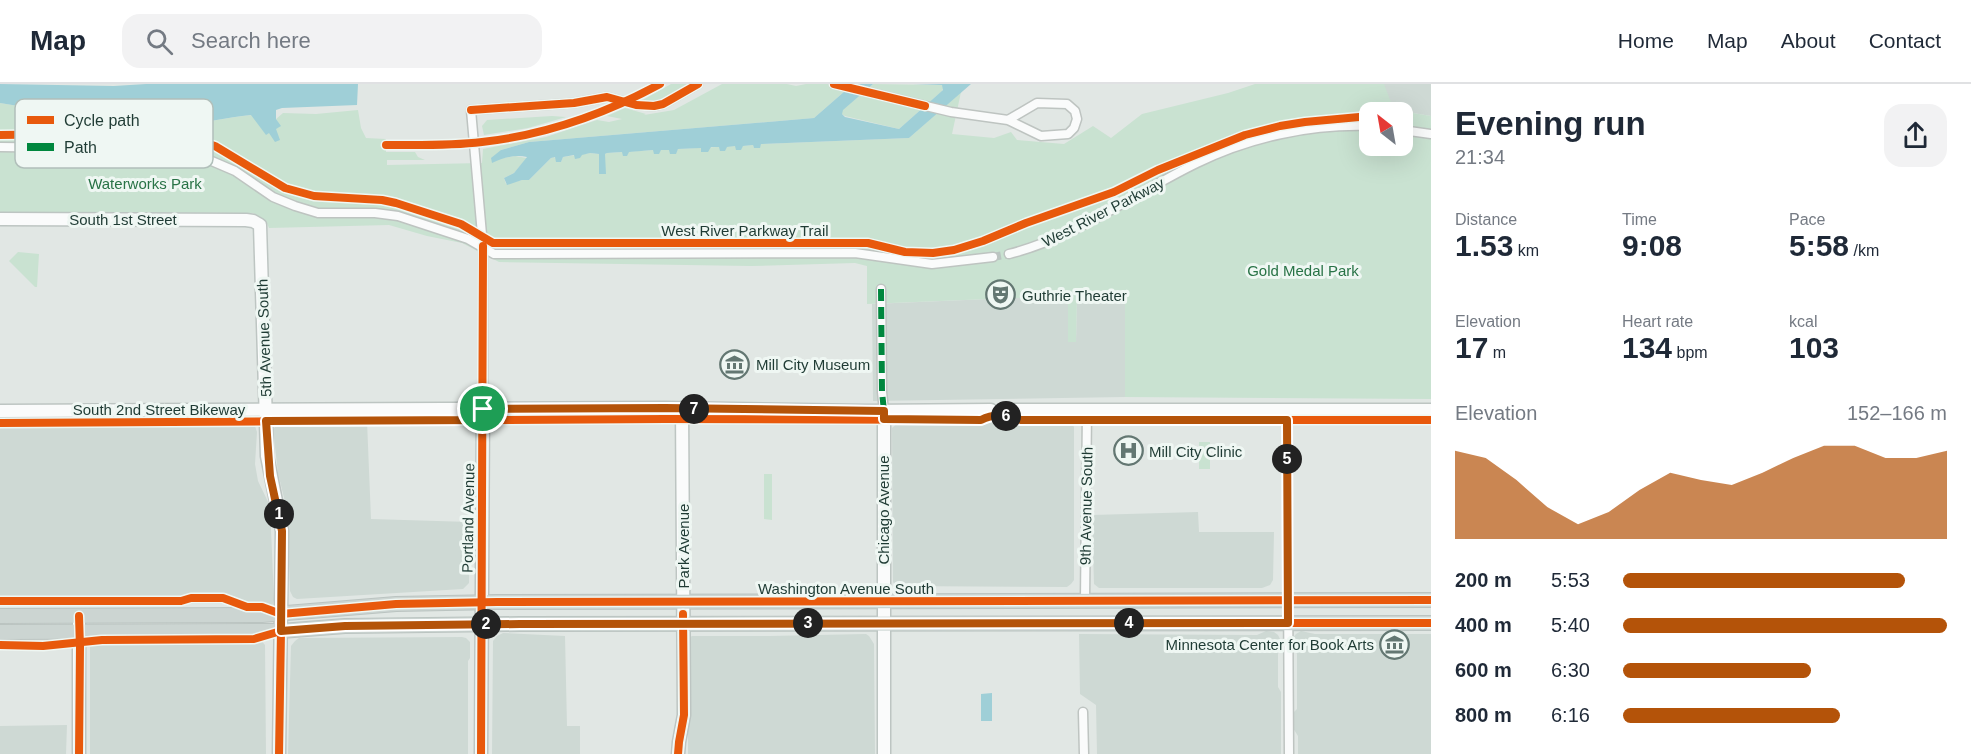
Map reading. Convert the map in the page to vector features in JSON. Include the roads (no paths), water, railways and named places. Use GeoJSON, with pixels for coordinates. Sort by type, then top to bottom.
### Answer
{"type":"FeatureCollection","features":[{"type":"Feature","properties":{"kind":"main road","name":"Washington Avenue South"},"geometry":{"type":"LineString","coordinates":[[0,616],[281,614],[396,604],[481,602],[1431,600]]}},
{"type":"Feature","properties":{"kind":"main road"},"geometry":{"type":"LineString","coordinates":[[0,632],[281,631],[345,626],[481,624],[1431,623]]}},
{"type":"Feature","properties":{"kind":"street","name":"Portland Avenue"},"geometry":{"type":"LineString","coordinates":[[481,754],[483,246],[471,110],[574,103],[607,97],[636,105],[654,106],[663,104],[698,84]]}},
{"type":"Feature","properties":{"kind":"street"},"geometry":{"type":"LineString","coordinates":[[834,84],[941,110],[1008,120],[1041,136],[1068,134],[1074,128],[1077,119],[1075,111],[1067,104],[1037,103],[1008,120]]}},
{"type":"Feature","properties":{"kind":"street","name":"West River Parkway"},"geometry":{"type":"LineString","coordinates":[[1009,254],[1066,234],[1197,163],[1227,150],[1284,133],[1359,126]]}},
{"type":"Feature","properties":{"kind":"street"},"geometry":{"type":"LineString","coordinates":[[1413,132],[1431,134]]}},
{"type":"Feature","properties":{"kind":"street"},"geometry":{"type":"LineString","coordinates":[[0,147],[15,147]]}},
{"type":"Feature","properties":{"kind":"street"},"geometry":{"type":"LineString","coordinates":[[213,162],[235,171],[273,197],[295,206],[318,213],[375,213],[398,216],[468,239],[494,254],[855,253],[932,264],[993,257]]}},
{"type":"Feature","properties":{"kind":"street","name":"South 1st Street"},"geometry":{"type":"LineString","coordinates":[[0,219],[246,220]]}},
{"type":"Feature","properties":{"kind":"street","name":"5th Avenue South"},"geometry":{"type":"LineString","coordinates":[[246,220],[253,220],[260,225],[267,456],[282,531],[279,754]]}},
{"type":"Feature","properties":{"kind":"street"},"geometry":{"type":"LineString","coordinates":[[881,289],[884,411]]}},
{"type":"Feature","properties":{"kind":"street"},"geometry":{"type":"LineString","coordinates":[[0,411],[682,408],[991,410]]}},
{"type":"Feature","properties":{"kind":"street","name":"Park Avenue"},"geometry":{"type":"LineString","coordinates":[[678,754],[684,715],[682,408]]}},
{"type":"Feature","properties":{"kind":"street"},"geometry":{"type":"LineString","coordinates":[[1287,409],[1289,754]]}},
{"type":"Feature","properties":{"kind":"street"},"geometry":{"type":"LineString","coordinates":[[1008,410],[1431,410]]}},
{"type":"Feature","properties":{"kind":"street","name":"9th Avenue South"},"geometry":{"type":"LineString","coordinates":[[1085,601],[1087,410]]}},
{"type":"Feature","properties":{"kind":"street","name":"Chicago Avenue"},"geometry":{"type":"LineString","coordinates":[[884,411],[884,754]]}},
{"type":"Feature","properties":{"kind":"street"},"geometry":{"type":"LineString","coordinates":[[79,616],[79,754]]}},
{"type":"Feature","properties":{"kind":"street"},"geometry":{"type":"LineString","coordinates":[[1083,712],[1084,754]]}},
{"type":"Feature","properties":{"kind":"water"},"geometry":{"type":"Polygon","coordinates":[[[0,84],[114,86],[358,84],[357,105],[276,110],[276,119],[281,126],[276,129],[280,140],[275,142],[269,133],[266,135],[251,115],[213,121],[213,99],[15,99],[15,105],[0,103],[0,84]]]}},
{"type":"Feature","properties":{"kind":"water"},"geometry":{"type":"Polygon","coordinates":[[[853,84],[873,84],[843,110],[842,114],[845,117],[899,129],[943,90],[942,85],[913,84],[971,84],[909,138],[761,144],[760,148],[754,148],[753,145],[743,146],[741,150],[736,150],[735,146],[727,147],[725,151],[720,151],[719,147],[711,147],[708,152],[701,152],[701,148],[678,149],[676,154],[670,154],[669,150],[661,150],[659,154],[654,154],[653,150],[629,152],[627,156],[623,156],[622,152],[607,153],[605,154],[606,174],[599,174],[599,154],[590,153],[575,159],[574,155],[563,157],[561,162],[556,162],[555,157],[551,158],[529,180],[507,185],[504,178],[514,173],[527,157],[509,157],[492,163],[491,158],[501,150],[529,142],[814,118],[853,84]]]}},
{"type":"Feature","properties":{"kind":"water"},"geometry":{"type":"Polygon","coordinates":[[[992,693],[992,721],[981,721],[981,694],[992,693]]]}},
{"type":"Feature","properties":{"kind":"tunnel"},"geometry":{"type":"LineString","coordinates":[[993,257],[1009,254]]}},
{"type":"Feature","properties":{"kind":"place","name":"Guthrie Theater"},"geometry":{"type":"Point","coordinates":[1001,295]}},
{"type":"Feature","properties":{"kind":"place","name":"Mill City Museum"},"geometry":{"type":"Point","coordinates":[735,364]}},
{"type":"Feature","properties":{"kind":"place","name":"Mill City Clinic"},"geometry":{"type":"Point","coordinates":[1128,451]}},
{"type":"Feature","properties":{"kind":"place","name":"Minnesota Center for Book Arts"},"geometry":{"type":"Point","coordinates":[1395,644]}},
{"type":"Feature","properties":{"kind":"park label","name":"Waterworks Park"},"geometry":{"type":"Point","coordinates":[145,183]}},
{"type":"Feature","properties":{"kind":"park label","name":"Gold Medal Park"},"geometry":{"type":"Point","coordinates":[1303,270]}}]}
